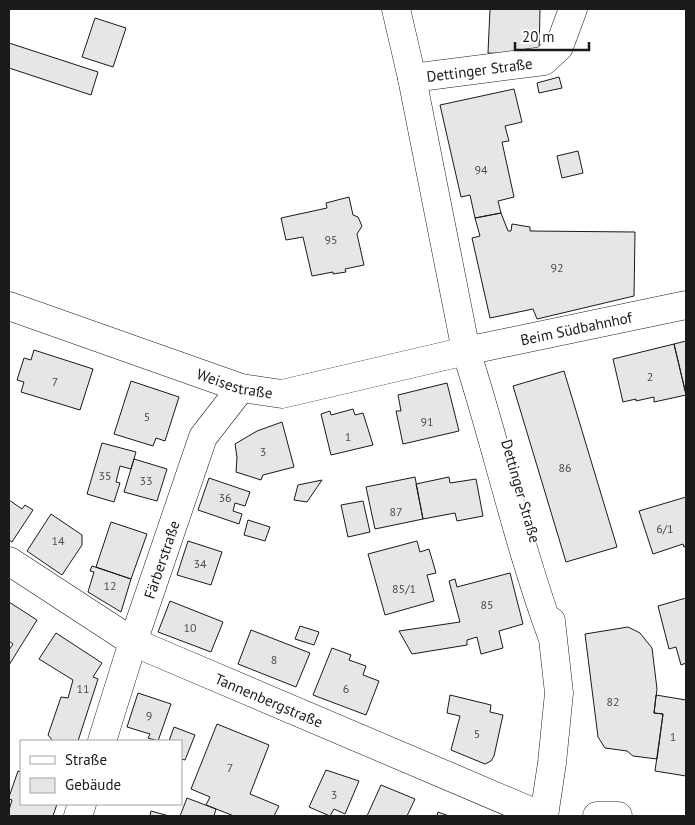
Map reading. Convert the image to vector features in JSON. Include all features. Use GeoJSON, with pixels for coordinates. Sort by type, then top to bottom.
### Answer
{"type":"FeatureCollection","features":[{"type":"Feature","properties":{"kind":"street","name":"Dettinger Straße"},"geometry":{"type":"LineString","coordinates":[[396,9],[412,78],[466,351],[493,392],[548,583],[559,693],[552,763],[543,816]]}},
{"type":"Feature","properties":{"kind":"street","name":"Dettinger Straße"},"geometry":{"type":"LineString","coordinates":[[412,78],[544,61],[559,47],[573,9]]}},
{"type":"Feature","properties":{"kind":"street","name":"Beim Südbahnhof"},"geometry":{"type":"LineString","coordinates":[[466,351],[686,305]]}},
{"type":"Feature","properties":{"kind":"street","name":"Weisestraße"},"geometry":{"type":"LineString","coordinates":[[9,306],[241,388],[282,394],[466,351]]}},
{"type":"Feature","properties":{"kind":"street","name":"Färberstraße"},"geometry":{"type":"LineString","coordinates":[[102,740],[132,642],[203,437],[241,388]]}},
{"type":"Feature","properties":{"kind":"street","name":"Tannenbergstraße"},"geometry":{"type":"LineString","coordinates":[[9,561],[132,642],[543,816]]}},
{"type":"Feature","properties":{"kind":"street"},"geometry":{"type":"LineString","coordinates":[[597,816],[618,816]]}},
{"type":"Feature","properties":{"kind":"building"},"geometry":{"type":"Polygon","coordinates":[[[490,9],[540,9],[539,55],[488,53],[490,9]]]}},
{"type":"Feature","properties":{"kind":"building"},"geometry":{"type":"Polygon","coordinates":[[[95,18],[126,28],[113,67],[82,57],[95,18]]]}},
{"type":"Feature","properties":{"kind":"building"},"geometry":{"type":"Polygon","coordinates":[[[9,43],[98,72],[91,95],[9,68],[9,43]]]}},
{"type":"Feature","properties":{"kind":"building"},"geometry":{"type":"Polygon","coordinates":[[[559,77],[562,88],[539,93],[537,83],[559,77]]]}},
{"type":"Feature","properties":{"kind":"building"},"geometry":{"type":"Polygon","coordinates":[[[514,89],[522,122],[505,126],[509,141],[502,142],[514,197],[498,201],[501,213],[475,218],[470,195],[461,197],[440,105],[514,89]]]}},
{"type":"Feature","properties":{"kind":"building"},"geometry":{"type":"Polygon","coordinates":[[[578,151],[583,173],[562,178],[557,156],[578,151]]]}},
{"type":"Feature","properties":{"kind":"building"},"geometry":{"type":"Polygon","coordinates":[[[349,197],[353,215],[358,217],[362,226],[357,234],[364,265],[345,269],[346,272],[333,274],[333,272],[312,276],[303,237],[286,240],[281,218],[327,208],[326,203],[349,197]]]}},
{"type":"Feature","properties":{"kind":"building"},"geometry":{"type":"Polygon","coordinates":[[[501,213],[508,231],[511,231],[512,224],[530,227],[530,231],[635,232],[634,296],[537,319],[533,309],[490,318],[472,238],[480,236],[475,218],[501,213]]]}},
{"type":"Feature","properties":{"kind":"building"},"geometry":{"type":"Polygon","coordinates":[[[686,341],[686,394],[674,344],[686,341]]]}},
{"type":"Feature","properties":{"kind":"building"},"geometry":{"type":"Polygon","coordinates":[[[674,344],[686,395],[654,402],[654,397],[623,402],[613,359],[674,344]]]}},
{"type":"Feature","properties":{"kind":"building"},"geometry":{"type":"Polygon","coordinates":[[[34,350],[93,369],[80,410],[21,392],[24,382],[17,380],[24,358],[31,360],[34,350]]]}},
{"type":"Feature","properties":{"kind":"building"},"geometry":{"type":"Polygon","coordinates":[[[564,371],[617,547],[566,562],[513,386],[564,371]]]}},
{"type":"Feature","properties":{"kind":"building"},"geometry":{"type":"Polygon","coordinates":[[[131,381],[179,397],[165,441],[156,438],[153,446],[114,434],[131,381]]]}},
{"type":"Feature","properties":{"kind":"building"},"geometry":{"type":"Polygon","coordinates":[[[447,383],[459,431],[403,444],[396,411],[401,411],[398,395],[447,383]]]}},
{"type":"Feature","properties":{"kind":"building"},"geometry":{"type":"Polygon","coordinates":[[[353,409],[355,415],[363,413],[373,445],[331,455],[321,414],[330,411],[331,415],[353,409]]]}},
{"type":"Feature","properties":{"kind":"building"},"geometry":{"type":"Polygon","coordinates":[[[282,422],[294,467],[263,475],[261,480],[236,472],[237,457],[235,444],[257,431],[282,422]]]}},
{"type":"Feature","properties":{"kind":"building"},"geometry":{"type":"Polygon","coordinates":[[[102,443],[136,452],[131,469],[120,466],[116,482],[120,483],[114,502],[87,494],[102,443]]]}},
{"type":"Feature","properties":{"kind":"building"},"geometry":{"type":"Polygon","coordinates":[[[134,459],[167,469],[157,501],[124,492],[134,459]]]}},
{"type":"Feature","properties":{"kind":"building"},"geometry":{"type":"Polygon","coordinates":[[[415,477],[423,519],[375,529],[366,487],[415,477]]]}},
{"type":"Feature","properties":{"kind":"building"},"geometry":{"type":"Polygon","coordinates":[[[449,477],[450,483],[476,479],[483,516],[457,521],[455,513],[423,519],[416,484],[449,477]]]}},
{"type":"Feature","properties":{"kind":"building"},"geometry":{"type":"Polygon","coordinates":[[[209,478],[250,492],[245,506],[235,503],[233,511],[242,514],[239,524],[198,510],[209,478]]]}},
{"type":"Feature","properties":{"kind":"building"},"geometry":{"type":"Polygon","coordinates":[[[322,480],[307,502],[294,500],[298,485],[322,480]]]}},
{"type":"Feature","properties":{"kind":"building"},"geometry":{"type":"Polygon","coordinates":[[[686,497],[686,546],[684,547],[683,544],[653,554],[639,511],[686,497]]]}},
{"type":"Feature","properties":{"kind":"building"},"geometry":{"type":"Polygon","coordinates":[[[9,500],[22,509],[25,505],[33,510],[12,542],[9,540],[9,500]]]}},
{"type":"Feature","properties":{"kind":"building"},"geometry":{"type":"Polygon","coordinates":[[[363,501],[370,532],[348,537],[341,505],[363,501]]]}},
{"type":"Feature","properties":{"kind":"building"},"geometry":{"type":"Polygon","coordinates":[[[51,514],[82,535],[82,545],[62,575],[27,551],[51,514]]]}},
{"type":"Feature","properties":{"kind":"building"},"geometry":{"type":"Polygon","coordinates":[[[248,520],[270,527],[265,541],[244,535],[248,520]]]}},
{"type":"Feature","properties":{"kind":"building"},"geometry":{"type":"Polygon","coordinates":[[[111,522],[147,534],[131,579],[96,567],[111,522]]]}},
{"type":"Feature","properties":{"kind":"building"},"geometry":{"type":"Polygon","coordinates":[[[188,541],[222,552],[211,585],[177,575],[188,541]]]}},
{"type":"Feature","properties":{"kind":"building"},"geometry":{"type":"Polygon","coordinates":[[[417,541],[420,552],[429,549],[436,573],[427,575],[434,601],[385,615],[368,554],[417,541]]]}},
{"type":"Feature","properties":{"kind":"building"},"geometry":{"type":"Polygon","coordinates":[[[92,566],[131,579],[121,612],[88,592],[94,572],[90,571],[92,566]]]}},
{"type":"Feature","properties":{"kind":"building"},"geometry":{"type":"Polygon","coordinates":[[[510,573],[523,624],[499,631],[503,648],[481,654],[477,637],[467,640],[467,645],[412,654],[399,631],[460,622],[449,581],[455,579],[457,587],[510,573]]]}},
{"type":"Feature","properties":{"kind":"building"},"geometry":{"type":"Polygon","coordinates":[[[686,598],[686,663],[681,665],[676,647],[669,649],[658,606],[686,598]]]}},
{"type":"Feature","properties":{"kind":"building"},"geometry":{"type":"Polygon","coordinates":[[[170,601],[223,622],[211,652],[158,632],[170,601]]]}},
{"type":"Feature","properties":{"kind":"building"},"geometry":{"type":"Polygon","coordinates":[[[9,602],[37,620],[9,665],[9,650],[13,644],[9,641],[9,602]]]}},
{"type":"Feature","properties":{"kind":"building"},"geometry":{"type":"Polygon","coordinates":[[[300,626],[319,632],[314,645],[295,639],[300,626]]]}},
{"type":"Feature","properties":{"kind":"building"},"geometry":{"type":"Polygon","coordinates":[[[628,627],[640,633],[652,648],[657,689],[654,713],[663,714],[657,759],[633,756],[627,751],[605,748],[598,737],[585,634],[628,627]]]}},
{"type":"Feature","properties":{"kind":"building"},"geometry":{"type":"Polygon","coordinates":[[[251,630],[310,653],[296,687],[238,664],[251,630]]]}},
{"type":"Feature","properties":{"kind":"building"},"geometry":{"type":"Polygon","coordinates":[[[56,633],[102,663],[93,677],[98,679],[78,740],[52,740],[48,735],[61,697],[68,698],[73,680],[39,659],[56,633]]]}},
{"type":"Feature","properties":{"kind":"building"},"geometry":{"type":"Polygon","coordinates":[[[332,648],[351,655],[349,660],[366,666],[363,675],[379,681],[366,715],[313,695],[332,648]]]}},
{"type":"Feature","properties":{"kind":"building"},"geometry":{"type":"Polygon","coordinates":[[[138,693],[171,704],[158,740],[148,738],[150,734],[127,727],[138,693]]]}},
{"type":"Feature","properties":{"kind":"building"},"geometry":{"type":"Polygon","coordinates":[[[450,695],[491,705],[490,712],[503,715],[494,756],[491,761],[485,764],[451,750],[460,716],[447,713],[450,695]]]}},
{"type":"Feature","properties":{"kind":"building"},"geometry":{"type":"Polygon","coordinates":[[[656,695],[686,700],[686,776],[655,771],[663,714],[654,713],[656,695]]]}},
{"type":"Feature","properties":{"kind":"building"},"geometry":{"type":"Polygon","coordinates":[[[217,724],[269,745],[250,794],[279,806],[274,816],[234,816],[206,805],[210,797],[191,789],[217,724]]]}},
{"type":"Feature","properties":{"kind":"building"},"geometry":{"type":"Polygon","coordinates":[[[174,727],[195,735],[185,760],[182,759],[182,740],[169,740],[174,727]]]}},
{"type":"Feature","properties":{"kind":"building"},"geometry":{"type":"Polygon","coordinates":[[[326,770],[359,781],[345,814],[334,809],[330,816],[309,807],[326,770]]]}},
{"type":"Feature","properties":{"kind":"building"},"geometry":{"type":"Polygon","coordinates":[[[18,771],[20,772],[20,805],[57,805],[53,816],[9,816],[12,800],[9,797],[18,771]]]}},
{"type":"Feature","properties":{"kind":"building"},"geometry":{"type":"Polygon","coordinates":[[[381,785],[415,799],[407,816],[367,816],[381,785]]]}},
{"type":"Feature","properties":{"kind":"building"},"geometry":{"type":"Polygon","coordinates":[[[187,798],[216,809],[214,816],[180,816],[187,798]]]}},
{"type":"Feature","properties":{"kind":"building"},"geometry":{"type":"Polygon","coordinates":[[[151,811],[169,816],[150,816],[151,811]]]}},
{"type":"Feature","properties":{"kind":"building"},"geometry":{"type":"Polygon","coordinates":[[[438,812],[449,816],[437,816],[438,812]]]}}]}
